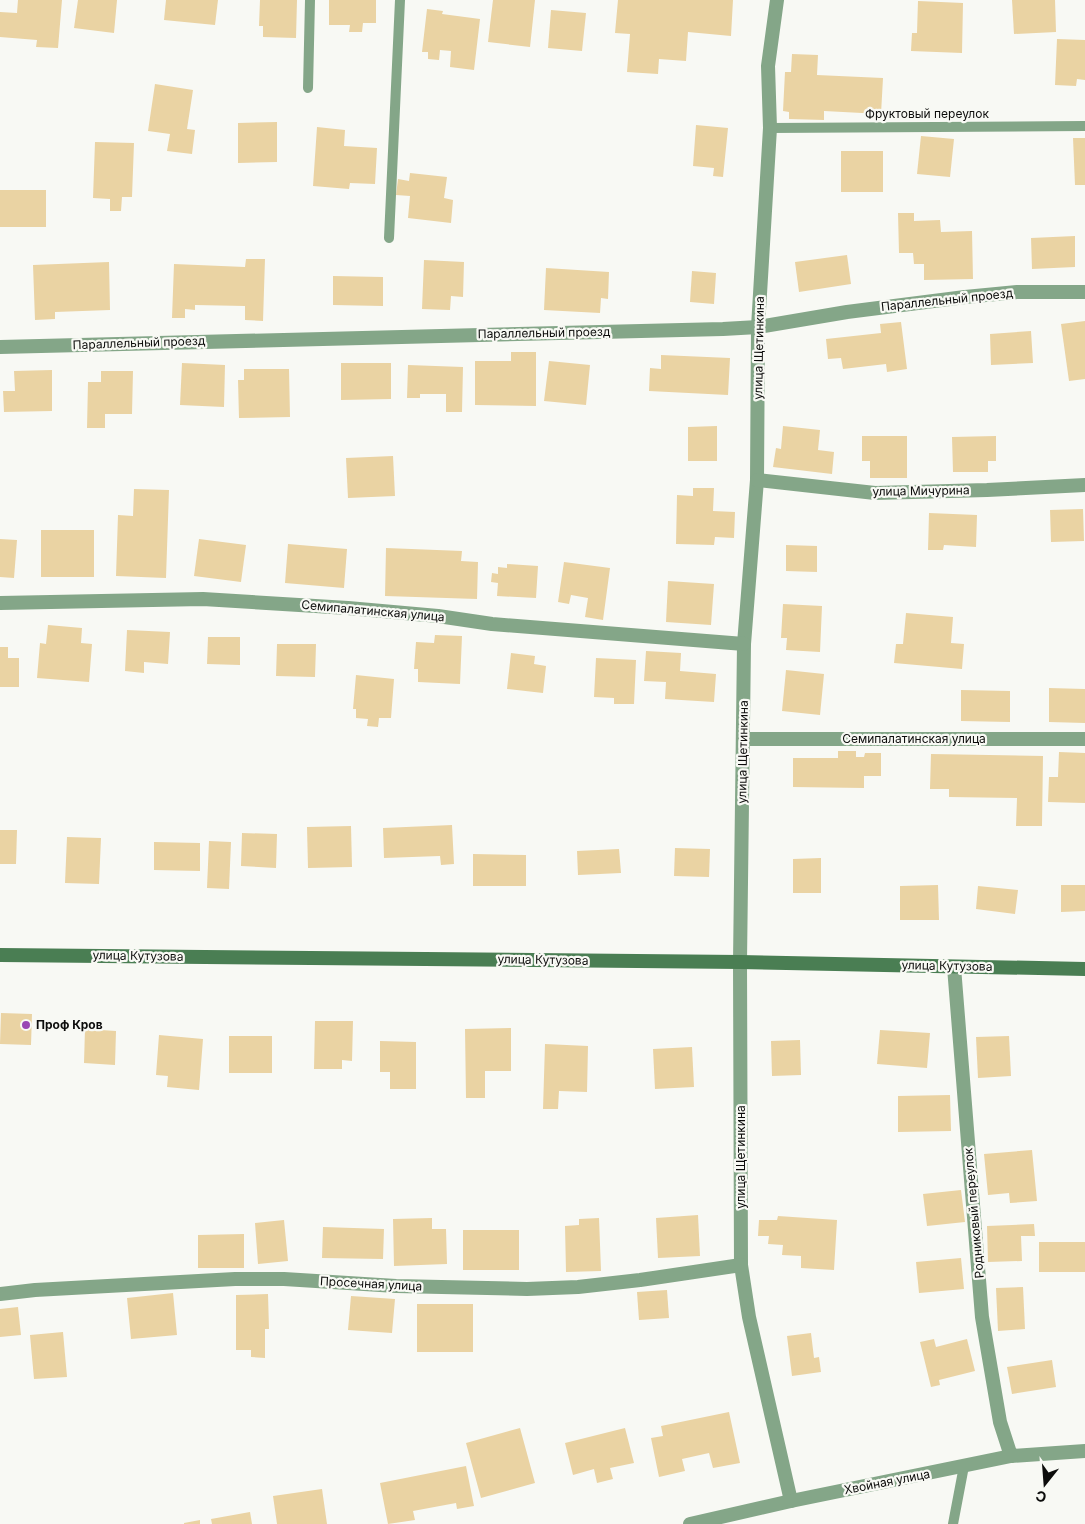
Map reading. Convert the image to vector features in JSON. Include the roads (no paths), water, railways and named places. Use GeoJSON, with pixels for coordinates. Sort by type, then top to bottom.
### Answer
{"type":"FeatureCollection","features":[{"type":"Feature","properties":{"kind":"main road","name":"улица Кутузова"},"geometry":{"type":"LineString","coordinates":[[0,955],[740,962],[1085,969]]}},
{"type":"Feature","properties":{"kind":"street","name":"улица Щетинкина"},"geometry":{"type":"LineString","coordinates":[[777,0],[768,66],[770,128],[758,327],[757,480],[744,644],[740,962],[741,1265],[750,1317],[790,1501]]}},
{"type":"Feature","properties":{"kind":"street","name":"Параллельный проезд"},"geometry":{"type":"LineString","coordinates":[[0,347],[723,329],[758,327],[847,312],[965,297],[1017,292],[1085,292]]}},
{"type":"Feature","properties":{"kind":"street","name":"улица Мичурина"},"geometry":{"type":"LineString","coordinates":[[757,480],[874,492],[977,491],[1085,485]]}},
{"type":"Feature","properties":{"kind":"street","name":"Семипалатинская улица"},"geometry":{"type":"LineString","coordinates":[[0,603],[203,599],[348,608],[438,616],[492,624],[744,644]]}},
{"type":"Feature","properties":{"kind":"street","name":"Семипалатинская улица"},"geometry":{"type":"LineString","coordinates":[[743,739],[1085,739]]}},
{"type":"Feature","properties":{"kind":"street","name":"Родниковый переулок"},"geometry":{"type":"LineString","coordinates":[[954,967],[982,1317],[1000,1422],[1011,1456]]}},
{"type":"Feature","properties":{"kind":"street","name":"Просечная улица"},"geometry":{"type":"LineString","coordinates":[[0,1294],[35,1290],[235,1279],[284,1279],[396,1286],[488,1289],[578,1287],[741,1265]]}},
{"type":"Feature","properties":{"kind":"street","name":"Хвойная улица"},"geometry":{"type":"LineString","coordinates":[[690,1524],[790,1501],[1011,1456],[1085,1451]]}},
{"type":"Feature","properties":{"kind":"lane"},"geometry":{"type":"LineString","coordinates":[[308,88],[310,0]]}},
{"type":"Feature","properties":{"kind":"lane"},"geometry":{"type":"LineString","coordinates":[[388,238],[400,0]]}},
{"type":"Feature","properties":{"kind":"lane","name":"Фруктовый переулок"},"geometry":{"type":"LineString","coordinates":[[770,128],[1085,126]]}},
{"type":"Feature","properties":{"kind":"lane"},"geometry":{"type":"LineString","coordinates":[[953,1524],[964,1466]]}},
{"type":"Feature","properties":{"kind":"place","name":"Проф Кров"},"geometry":{"type":"Point","coordinates":[26,1025]}}]}
